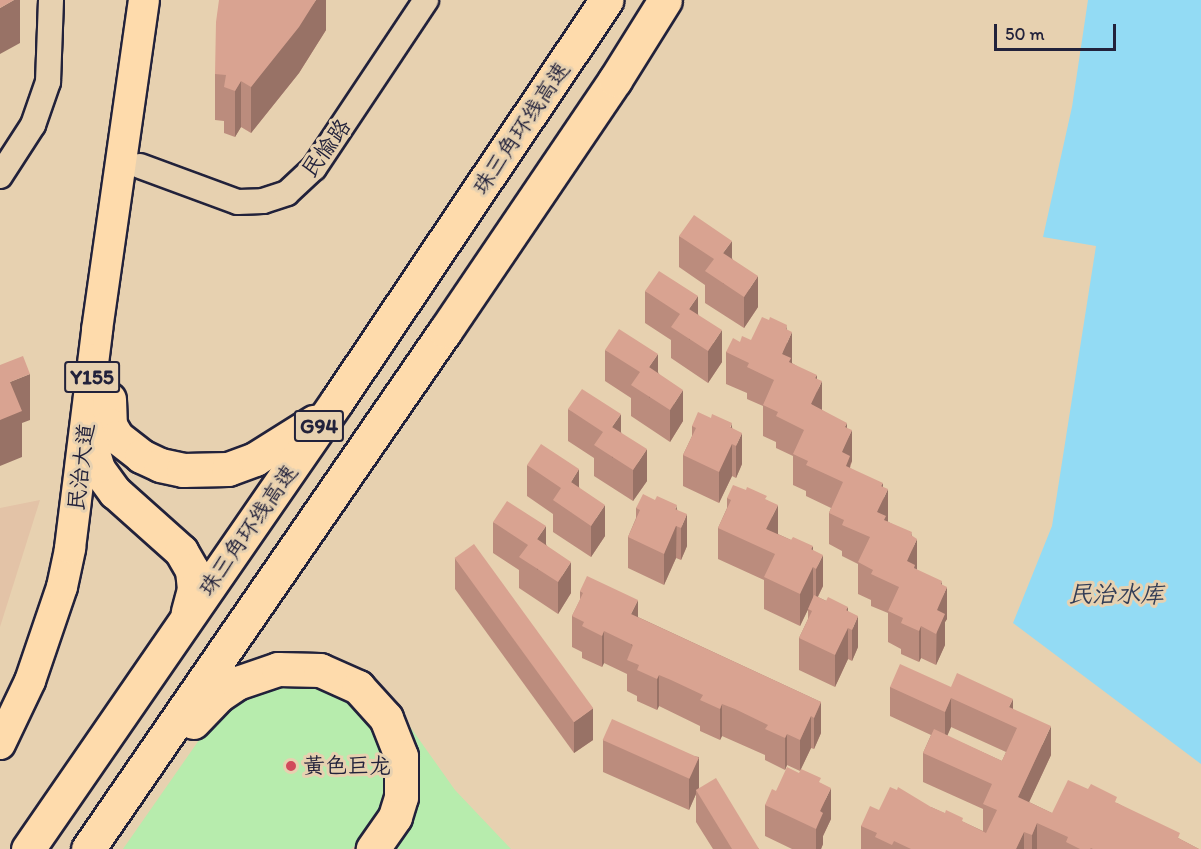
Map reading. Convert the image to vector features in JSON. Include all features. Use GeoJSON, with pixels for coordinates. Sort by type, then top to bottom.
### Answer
{"type":"FeatureCollection","features":[{"type":"Feature","properties":{"kind":"highway","name":"珠三角环线高速"},"geometry":{"type":"LineString","coordinates":[[28,849],[337,401],[606,0]]}},
{"type":"Feature","properties":{"kind":"highway","name":"G94"},"geometry":{"type":"LineString","coordinates":[[88,849],[458,312],[615,80],[665,0]]}},
{"type":"Feature","properties":{"kind":"highway"},"geometry":{"type":"LineString","coordinates":[[109,399],[110,425],[117,437],[141,456],[160,465],[183,470],[228,469],[255,459],[292,438],[337,401]]}},
{"type":"Feature","properties":{"kind":"highway"},"geometry":{"type":"LineString","coordinates":[[86,430],[98,469],[115,492],[181,551],[192,570],[194,589],[184,621]]}},
{"type":"Feature","properties":{"kind":"highway"},"geometry":{"type":"LineString","coordinates":[[105,849],[203,710],[219,695],[257,674],[299,668],[340,677],[358,687],[380,709],[395,736],[401,756],[400,797],[394,817],[373,849]]}},
{"type":"Feature","properties":{"kind":"main road","name":"民治大道"},"geometry":{"type":"LineString","coordinates":[[0,744],[30,681],[62,587],[75,521],[144,0]]}},
{"type":"Feature","properties":{"kind":"main road","name":"民治大道"},"geometry":{"type":"LineString","coordinates":[[109,399],[163,0]]}},
{"type":"Feature","properties":{"kind":"street"},"geometry":{"type":"LineString","coordinates":[[0,176],[33,125],[48,82],[51,0]]}},
{"type":"Feature","properties":{"kind":"street","name":"民愉路"},"geometry":{"type":"LineString","coordinates":[[140,166],[238,202],[263,201],[286,193],[306,178],[314,168],[426,0]]}},
{"type":"Feature","properties":{"kind":"shaded area"},"geometry":{"type":"Polygon","coordinates":[[[40,500],[0,627],[0,508],[40,500]]]}},
{"type":"Feature","properties":{"kind":"green space"},"geometry":{"type":"Polygon","coordinates":[[[281,683],[316,685],[349,699],[374,725],[387,759],[386,794],[381,811],[361,841],[351,849],[123,849],[213,720],[244,696],[281,683]]]}},
{"type":"Feature","properties":{"kind":"green space"},"geometry":{"type":"Polygon","coordinates":[[[406,721],[455,790],[511,849],[392,849],[416,753],[406,721]]]}},
{"type":"Feature","properties":{"kind":"water","name":"民治水库"},"geometry":{"type":"Polygon","coordinates":[[[1088,0],[1201,0],[1201,764],[1013,623],[1052,526],[1096,246],[1043,237],[1072,107],[1088,0]]]}},
{"type":"Feature","properties":{"kind":"building"},"geometry":{"type":"Polygon","coordinates":[[[0,0],[14,0],[0,8],[0,0]]]}},
{"type":"Feature","properties":{"kind":"building"},"geometry":{"type":"Polygon","coordinates":[[[219,0],[316,0],[299,27],[251,87],[241,81],[235,91],[224,87],[226,75],[215,74],[216,22],[219,0]]]}},
{"type":"Feature","properties":{"kind":"building"},"geometry":{"type":"Polygon","coordinates":[[[694,215],[732,241],[723,253],[758,276],[744,297],[705,271],[714,259],[679,236],[694,215]]]}},
{"type":"Feature","properties":{"kind":"building"},"geometry":{"type":"Polygon","coordinates":[[[659,271],[698,296],[689,309],[722,330],[708,351],[671,327],[680,314],[645,291],[659,271]]]}},
{"type":"Feature","properties":{"kind":"building"},"geometry":{"type":"Polygon","coordinates":[[[762,317],[769,320],[770,317],[787,325],[786,329],[792,332],[782,354],[791,358],[789,362],[817,375],[815,378],[822,381],[811,404],[847,423],[845,427],[852,430],[842,452],[850,456],[846,466],[883,483],[881,486],[888,489],[877,512],[886,516],[884,520],[912,532],[911,535],[917,539],[907,561],[915,565],[914,568],[942,581],[941,584],[947,587],[937,610],[945,614],[936,634],[921,626],[919,631],[901,623],[903,618],[888,611],[899,587],[871,574],[873,570],[858,562],[870,537],[842,525],[844,520],[829,513],[843,482],[806,465],[808,461],[793,454],[804,430],[776,416],[778,412],[763,405],[774,380],[747,367],[749,363],[726,352],[733,338],[740,342],[742,336],[751,340],[762,317]]]}},
{"type":"Feature","properties":{"kind":"building"},"geometry":{"type":"Polygon","coordinates":[[[619,329],[658,354],[649,367],[683,390],[670,410],[631,385],[640,372],[605,350],[619,329]]]}},
{"type":"Feature","properties":{"kind":"building"},"geometry":{"type":"Polygon","coordinates":[[[23,356],[30,374],[10,382],[22,411],[0,420],[0,365],[23,356]]]}},
{"type":"Feature","properties":{"kind":"building"},"geometry":{"type":"Polygon","coordinates":[[[582,389],[621,414],[612,427],[647,449],[633,470],[594,445],[603,432],[568,409],[582,389]]]}},
{"type":"Feature","properties":{"kind":"building"},"geometry":{"type":"Polygon","coordinates":[[[698,412],[711,418],[712,414],[732,423],[730,427],[742,433],[736,446],[732,444],[719,472],[683,455],[696,428],[692,426],[698,412]]]}},
{"type":"Feature","properties":{"kind":"building"},"geometry":{"type":"Polygon","coordinates":[[[541,444],[579,469],[571,482],[605,505],[591,526],[553,500],[561,488],[527,465],[541,444]]]}},
{"type":"Feature","properties":{"kind":"building"},"geometry":{"type":"Polygon","coordinates":[[[733,485],[746,490],[747,487],[767,496],[765,499],[778,505],[766,529],[791,540],[793,537],[813,546],[811,549],[823,555],[816,569],[813,567],[800,594],[764,577],[775,554],[718,528],[731,500],[727,498],[733,485]]]}},
{"type":"Feature","properties":{"kind":"building"},"geometry":{"type":"Polygon","coordinates":[[[643,494],[655,500],[657,496],[677,505],[675,509],[687,514],[681,528],[676,526],[664,554],[628,537],[640,510],[636,508],[643,494]]]}},
{"type":"Feature","properties":{"kind":"building"},"geometry":{"type":"Polygon","coordinates":[[[507,501],[546,526],[537,539],[571,562],[558,582],[519,557],[528,545],[493,522],[507,501]]]}},
{"type":"Feature","properties":{"kind":"building"},"geometry":{"type":"Polygon","coordinates":[[[474,544],[593,708],[574,722],[455,558],[474,544]]]}},
{"type":"Feature","properties":{"kind":"building"},"geometry":{"type":"Polygon","coordinates":[[[587,576],[638,600],[631,614],[821,702],[814,718],[811,716],[800,740],[787,734],[785,738],[765,729],[768,725],[735,709],[722,704],[720,709],[700,700],[703,695],[671,680],[659,675],[657,679],[637,670],[639,665],[627,660],[633,645],[604,631],[602,636],[582,626],[584,622],[572,616],[583,593],[580,591],[587,576]]]}},
{"type":"Feature","properties":{"kind":"building"},"geometry":{"type":"Polygon","coordinates":[[[814,595],[826,601],[828,597],[848,607],[846,610],[858,616],[852,630],[848,628],[835,655],[799,638],[812,611],[808,609],[814,595]]]}},
{"type":"Feature","properties":{"kind":"building"},"geometry":{"type":"Polygon","coordinates":[[[900,664],[951,687],[957,673],[1013,699],[1009,707],[1051,726],[1018,797],[1052,813],[1068,780],[1088,789],[1091,784],[1117,797],[1115,802],[1180,833],[1178,838],[1199,849],[1080,849],[1066,842],[1068,837],[1037,823],[1032,835],[1024,832],[1016,849],[911,849],[894,841],[892,845],[875,837],[877,833],[861,826],[870,806],[879,810],[890,787],[897,790],[898,787],[931,807],[945,813],[946,810],[963,818],[962,821],[986,833],[997,810],[983,804],[992,784],[923,753],[934,729],[1002,761],[1017,728],[951,698],[945,712],[890,687],[900,664]]]}},
{"type":"Feature","properties":{"kind":"building"},"geometry":{"type":"Polygon","coordinates":[[[612,719],[699,758],[689,779],[603,740],[612,719]]]}},
{"type":"Feature","properties":{"kind":"building"},"geometry":{"type":"Polygon","coordinates":[[[787,767],[799,773],[801,769],[821,778],[819,782],[831,788],[820,811],[823,813],[816,829],[765,805],[772,789],[776,791],[787,767]]]}},
{"type":"Feature","properties":{"kind":"building"},"geometry":{"type":"Polygon","coordinates":[[[716,778],[759,849],[732,849],[696,790],[716,778]]]}},
{"type":"Feature","properties":{"kind":"place","name":"黄色巨龙"},"geometry":{"type":"Point","coordinates":[291,766]}}]}
